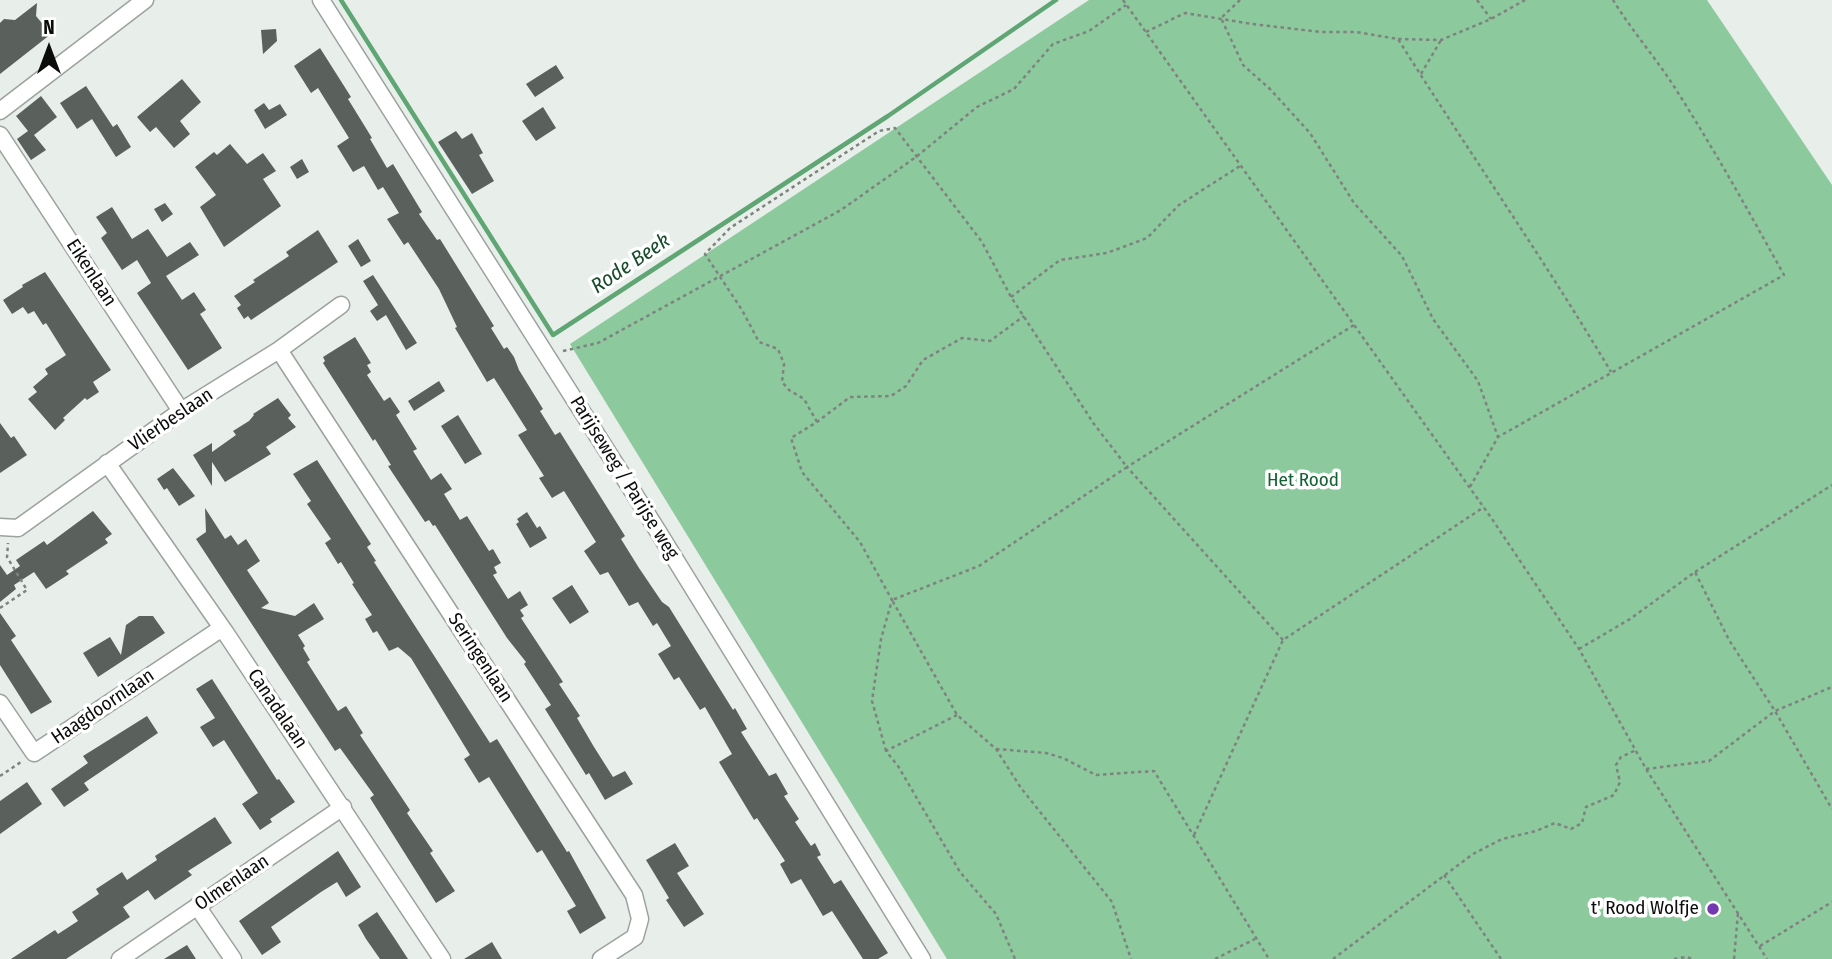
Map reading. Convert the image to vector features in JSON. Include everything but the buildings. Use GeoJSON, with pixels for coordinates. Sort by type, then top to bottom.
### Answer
{"type":"FeatureCollection","features":[{"type":"Feature","properties":{"kind":"street"},"geometry":{"type":"LineString","coordinates":[[0,111],[145,0]]}},
{"type":"Feature","properties":{"kind":"street","name":"Parijseweg / Parijse weg"},"geometry":{"type":"LineString","coordinates":[[321,0],[547,355],[922,959]]}},
{"type":"Feature","properties":{"kind":"street","name":"Eikenlaan"},"geometry":{"type":"LineString","coordinates":[[0,135],[181,411]]}},
{"type":"Feature","properties":{"kind":"street","name":"Vlierbeslaan"},"geometry":{"type":"LineString","coordinates":[[5,527],[18,528],[181,411],[279,350],[341,306]]}},
{"type":"Feature","properties":{"kind":"street","name":"Seringenlaan"},"geometry":{"type":"LineString","coordinates":[[279,350],[634,895],[640,919],[635,937],[601,959]]}},
{"type":"Feature","properties":{"kind":"street","name":"Canadalaan"},"geometry":{"type":"LineString","coordinates":[[107,463],[343,807],[442,959]]}},
{"type":"Feature","properties":{"kind":"street","name":"Haagdoornlaan"},"geometry":{"type":"LineString","coordinates":[[0,703],[34,753],[222,628]]}},
{"type":"Feature","properties":{"kind":"street","name":"Olmenlaan"},"geometry":{"type":"LineString","coordinates":[[120,959],[343,807]]}},
{"type":"Feature","properties":{"kind":"street"},"geometry":{"type":"LineString","coordinates":[[197,906],[233,959]]}},
{"type":"Feature","properties":{"kind":"path"},"geometry":{"type":"LineString","coordinates":[[1123,0],[1484,508],[1579,649],[1646,769],[1767,959]]}},
{"type":"Feature","properties":{"kind":"path"},"geometry":{"type":"LineString","coordinates":[[1221,18],[1240,0]]}},
{"type":"Feature","properties":{"kind":"path"},"geometry":{"type":"LineString","coordinates":[[1477,0],[1490,19]]}},
{"type":"Feature","properties":{"kind":"path"},"geometry":{"type":"LineString","coordinates":[[1146,32],[1185,13],[1321,32],[1356,32],[1398,39],[1441,40],[1490,19],[1525,0]]}},
{"type":"Feature","properties":{"kind":"path"},"geometry":{"type":"LineString","coordinates":[[1469,487],[1498,437],[1784,275],[1726,170],[1674,85],[1613,0]]}},
{"type":"Feature","properties":{"kind":"path"},"geometry":{"type":"LineString","coordinates":[[547,355],[598,343],[841,210],[916,157],[977,107],[1014,89],[1053,44],[1089,31],[1126,5]]}},
{"type":"Feature","properties":{"kind":"path"},"geometry":{"type":"LineString","coordinates":[[1221,18],[1243,65],[1270,89],[1310,133],[1354,203],[1402,256],[1433,320],[1478,381],[1498,437]]}},
{"type":"Feature","properties":{"kind":"path"},"geometry":{"type":"LineString","coordinates":[[1398,39],[1569,302],[1611,373]]}},
{"type":"Feature","properties":{"kind":"path"},"geometry":{"type":"LineString","coordinates":[[1420,75],[1441,40]]}},
{"type":"Feature","properties":{"kind":"path"},"geometry":{"type":"LineString","coordinates":[[817,422],[804,399],[782,382],[784,364],[778,349],[759,342],[742,310],[705,254],[730,228],[878,131],[895,128],[982,242],[1011,297],[1094,424],[1127,467],[1283,640]]}},
{"type":"Feature","properties":{"kind":"path"},"geometry":{"type":"LineString","coordinates":[[1011,297],[1060,260],[1107,253],[1147,238],[1179,205],[1241,166]]}},
{"type":"Feature","properties":{"kind":"path"},"geometry":{"type":"LineString","coordinates":[[1024,316],[990,341],[962,338],[923,360],[906,386],[891,396],[850,397],[791,438],[802,472],[860,542],[957,715],[996,749],[1020,788],[1112,902],[1131,959]]}},
{"type":"Feature","properties":{"kind":"path"},"geometry":{"type":"LineString","coordinates":[[892,600],[979,566],[1127,467],[1354,325]]}},
{"type":"Feature","properties":{"kind":"path"},"geometry":{"type":"LineString","coordinates":[[1579,649],[1630,619],[1695,572],[1832,485]]}},
{"type":"Feature","properties":{"kind":"path"},"geometry":{"type":"LineString","coordinates":[[1194,835],[1283,640],[1484,508]]}},
{"type":"Feature","properties":{"kind":"path"},"geometry":{"type":"LineString","coordinates":[[0,608],[27,590],[8,557],[5,527]]}},
{"type":"Feature","properties":{"kind":"path"},"geometry":{"type":"LineString","coordinates":[[1695,572],[1729,640],[1775,711],[1832,808]]}},
{"type":"Feature","properties":{"kind":"path"},"geometry":{"type":"LineString","coordinates":[[892,600],[881,639],[872,701],[886,751],[898,766],[960,872],[996,914],[1015,959]]}},
{"type":"Feature","properties":{"kind":"path"},"geometry":{"type":"LineString","coordinates":[[1646,769],[1709,761],[1775,711],[1832,687]]}},
{"type":"Feature","properties":{"kind":"path"},"geometry":{"type":"LineString","coordinates":[[886,751],[957,715]]}},
{"type":"Feature","properties":{"kind":"path"},"geometry":{"type":"LineString","coordinates":[[996,749],[1046,753],[1063,758],[1097,775],[1154,771],[1269,959]]}},
{"type":"Feature","properties":{"kind":"path"},"geometry":{"type":"LineString","coordinates":[[1333,959],[1473,854],[1502,839],[1536,831],[1555,823],[1572,829],[1581,822],[1586,807],[1614,794],[1620,782],[1616,765],[1621,757],[1636,750]]}},
{"type":"Feature","properties":{"kind":"path"},"geometry":{"type":"LineString","coordinates":[[0,776],[34,753]]}},
{"type":"Feature","properties":{"kind":"path"},"geometry":{"type":"LineString","coordinates":[[1444,875],[1501,959]]}},
{"type":"Feature","properties":{"kind":"path"},"geometry":{"type":"LineString","coordinates":[[1759,947],[1832,902]]}},
{"type":"Feature","properties":{"kind":"path"},"geometry":{"type":"LineString","coordinates":[[1734,959],[1738,914]]}},
{"type":"Feature","properties":{"kind":"path"},"geometry":{"type":"LineString","coordinates":[[1215,959],[1255,939]]}},
{"type":"Feature","properties":{"kind":"path"},"geometry":{"type":"LineString","coordinates":[[1674,959],[1694,959]]}},
{"type":"Feature","properties":{"kind":"green space","name":"Het Rood"},"geometry":{"type":"Polygon","coordinates":[[[1089,0],[1707,0],[1832,185],[1832,959],[947,959],[570,344],[1089,0]]]}},
{"type":"Feature","properties":{"kind":"waterway","name":"Rode Beek"},"geometry":{"type":"LineString","coordinates":[[341,0],[553,335],[888,116],[1056,0]]}},
{"type":"Feature","properties":{"kind":"place","name":"t' Rood Wolfje"},"geometry":{"type":"Point","coordinates":[1713,909]}}]}
